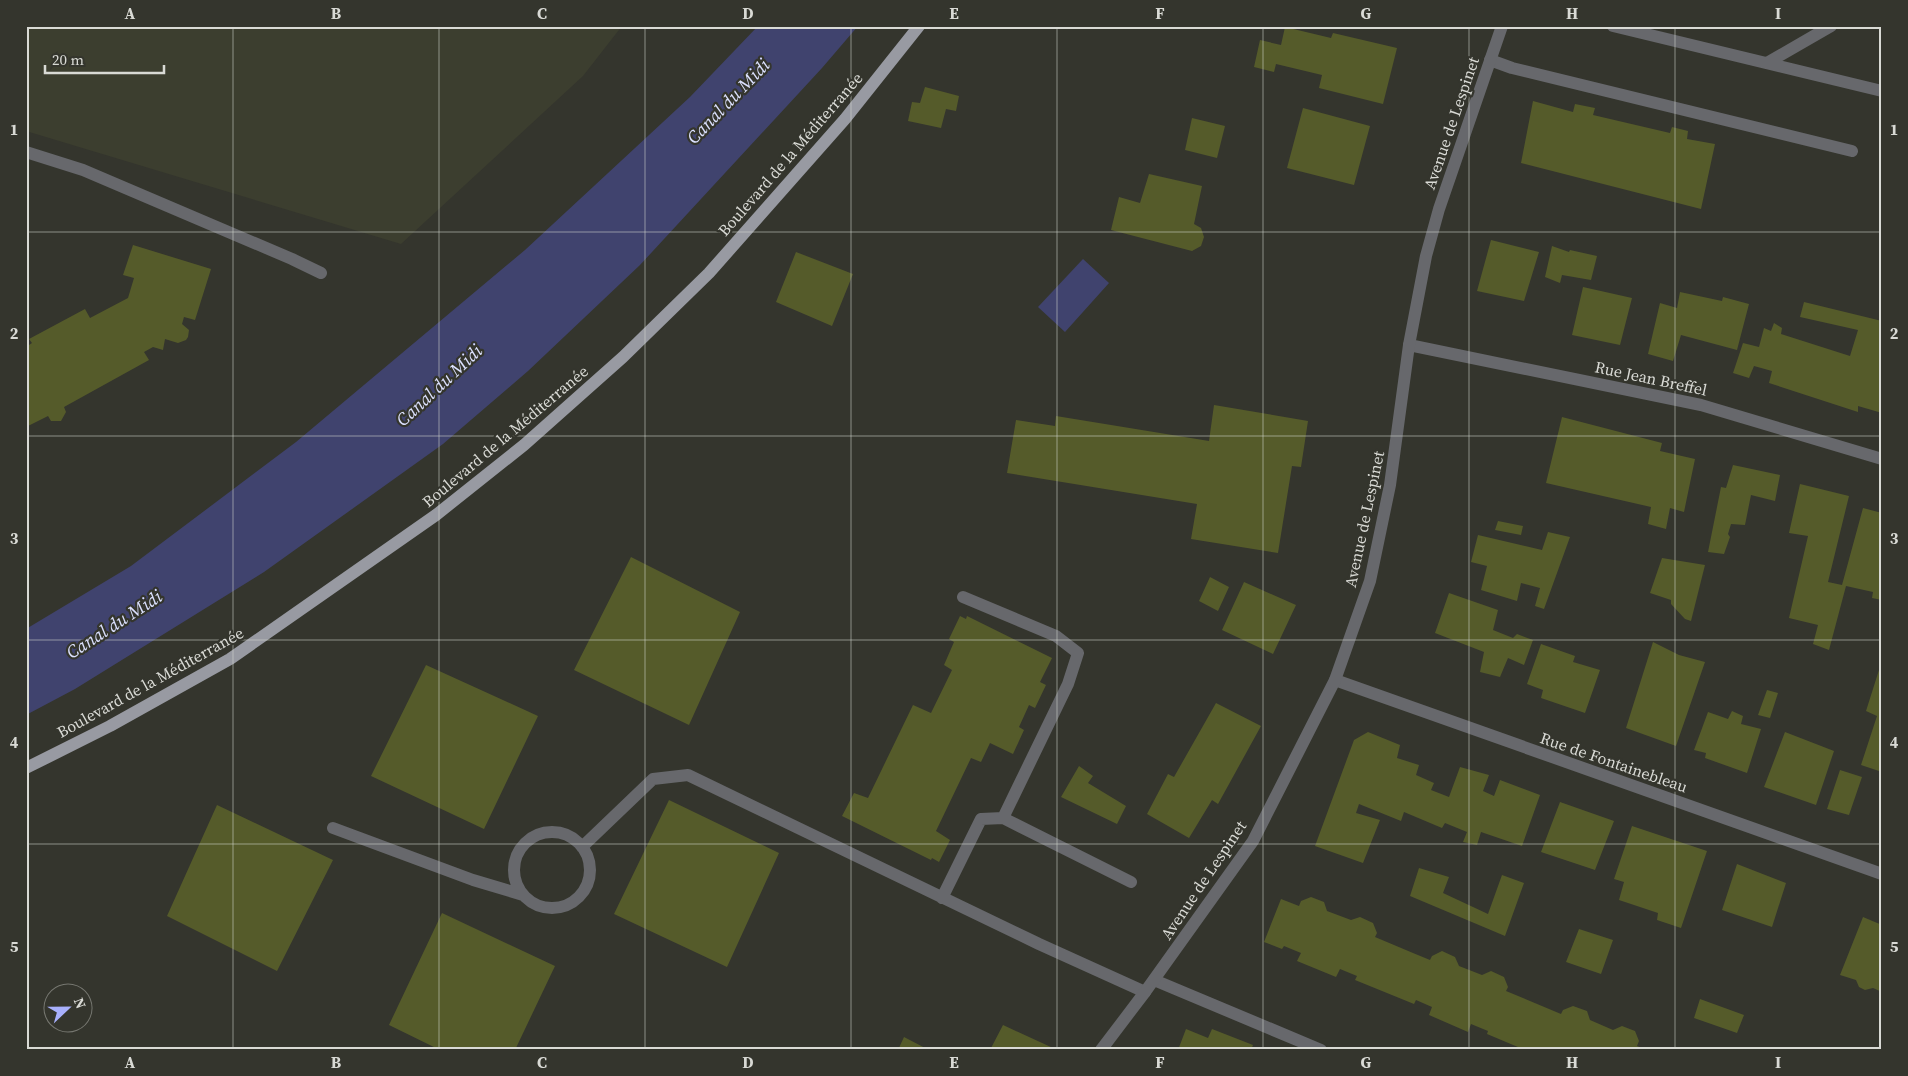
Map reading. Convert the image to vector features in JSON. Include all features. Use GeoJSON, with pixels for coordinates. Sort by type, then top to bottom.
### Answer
{"type":"FeatureCollection","features":[{"type":"Feature","properties":{"kind":"main road","name":"Boulevard de la Méditerranée"},"geometry":{"type":"LineString","coordinates":[[26,768],[110,726],[230,659],[436,515],[524,445],[623,357],[709,273],[845,120],[918,26]]}},
{"type":"Feature","properties":{"kind":"street","name":"Avenue de Lespinet"},"geometry":{"type":"LineString","coordinates":[[1102,1050],[1253,841],[1335,680],[1370,581],[1390,485],[1409,345],[1426,256],[1439,209],[1502,26]]}},
{"type":"Feature","properties":{"kind":"street"},"geometry":{"type":"LineString","coordinates":[[1613,26],[1882,91]]}},
{"type":"Feature","properties":{"kind":"street"},"geometry":{"type":"LineString","coordinates":[[1767,63],[1831,26]]}},
{"type":"Feature","properties":{"kind":"street"},"geometry":{"type":"LineString","coordinates":[[1490,60],[1521,70],[1852,151]]}},
{"type":"Feature","properties":{"kind":"street"},"geometry":{"type":"LineString","coordinates":[[26,152],[83,170],[292,258],[321,273]]}},
{"type":"Feature","properties":{"kind":"street","name":"Rue Jean Breffel"},"geometry":{"type":"LineString","coordinates":[[1409,345],[1701,405],[1882,459]]}},
{"type":"Feature","properties":{"kind":"street"},"geometry":{"type":"LineString","coordinates":[[963,597],[1056,636],[1078,653],[1068,684],[1004,818]]}},
{"type":"Feature","properties":{"kind":"street","name":"Rue de Fontainebleau"},"geometry":{"type":"LineString","coordinates":[[1335,680],[1882,874]]}},
{"type":"Feature","properties":{"kind":"street"},"geometry":{"type":"LineString","coordinates":[[582,847],[652,779],[688,775],[942,898],[1145,992]]}},
{"type":"Feature","properties":{"kind":"street"},"geometry":{"type":"LineString","coordinates":[[942,898],[981,819],[1004,818],[1131,882]]}},
{"type":"Feature","properties":{"kind":"street"},"geometry":{"type":"LineString","coordinates":[[333,828],[473,880],[523,895]]}},
{"type":"Feature","properties":{"kind":"street"},"geometry":{"type":"LineString","coordinates":[[562,833],[573,838],[582,847],[588,859],[590,872],[587,884],[580,896],[570,904],[558,908],[545,908],[533,903],[523,895],[516,884],[515,861],[519,850],[528,840],[538,834],[562,833]]}},
{"type":"Feature","properties":{"kind":"street"},"geometry":{"type":"LineString","coordinates":[[1154,980],[1321,1050]]}},
{"type":"Feature","properties":{"kind":"shaded area"},"geometry":{"type":"Polygon","coordinates":[[[26,26],[622,26],[583,76],[401,244],[26,131],[26,26]]]}},
{"type":"Feature","properties":{"kind":"water","name":"Canal du Midi"},"geometry":{"type":"Polygon","coordinates":[[[758,26],[858,26],[822,68],[640,265],[528,371],[443,444],[264,572],[75,689],[26,715],[26,629],[131,566],[296,442],[525,250],[690,97],[758,26]]]}},
{"type":"Feature","properties":{"kind":"water"},"geometry":{"type":"Polygon","coordinates":[[[1083,259],[1109,283],[1065,332],[1038,307],[1083,259]]]}},
{"type":"Feature","properties":{"kind":"building"},"geometry":{"type":"Polygon","coordinates":[[[1285,27],[1331,38],[1333,33],[1397,48],[1383,104],[1319,88],[1322,75],[1276,64],[1274,72],[1254,67],[1260,40],[1281,45],[1285,27]]]}},
{"type":"Feature","properties":{"kind":"building"},"geometry":{"type":"Polygon","coordinates":[[[925,87],[959,96],[956,111],[946,109],[941,128],[908,121],[912,102],[920,103],[925,87]]]}},
{"type":"Feature","properties":{"kind":"building"},"geometry":{"type":"Polygon","coordinates":[[[1533,101],[1573,112],[1575,104],[1595,108],[1593,115],[1670,133],[1672,127],[1688,131],[1687,139],[1715,144],[1701,209],[1521,163],[1533,101]]]}},
{"type":"Feature","properties":{"kind":"building"},"geometry":{"type":"Polygon","coordinates":[[[1303,108],[1370,126],[1354,185],[1287,168],[1303,108]]]}},
{"type":"Feature","properties":{"kind":"building"},"geometry":{"type":"Polygon","coordinates":[[[1192,118],[1225,126],[1217,158],[1185,150],[1192,118]]]}},
{"type":"Feature","properties":{"kind":"building"},"geometry":{"type":"Polygon","coordinates":[[[1149,174],[1202,186],[1194,224],[1201,228],[1204,237],[1201,246],[1192,251],[1111,230],[1119,197],[1140,203],[1149,174]]]}},
{"type":"Feature","properties":{"kind":"building"},"geometry":{"type":"Polygon","coordinates":[[[1491,240],[1539,252],[1524,301],[1477,291],[1491,240]]]}},
{"type":"Feature","properties":{"kind":"building"},"geometry":{"type":"Polygon","coordinates":[[[133,245],[211,269],[195,320],[184,317],[182,324],[189,330],[188,337],[186,340],[178,343],[165,339],[163,350],[153,347],[144,352],[149,360],[64,407],[66,412],[61,421],[51,421],[48,416],[26,427],[26,347],[32,343],[29,339],[85,309],[90,318],[128,298],[134,278],[123,275],[133,245]]]}},
{"type":"Feature","properties":{"kind":"building"},"geometry":{"type":"Polygon","coordinates":[[[1552,246],[1569,252],[1570,250],[1597,256],[1591,280],[1562,275],[1560,283],[1545,277],[1552,246]]]}},
{"type":"Feature","properties":{"kind":"building"},"geometry":{"type":"Polygon","coordinates":[[[796,252],[853,274],[832,326],[776,302],[796,252]]]}},
{"type":"Feature","properties":{"kind":"building"},"geometry":{"type":"Polygon","coordinates":[[[1583,287],[1632,298],[1620,345],[1572,335],[1583,287]]]}},
{"type":"Feature","properties":{"kind":"building"},"geometry":{"type":"Polygon","coordinates":[[[1680,292],[1722,301],[1723,297],[1749,304],[1737,350],[1681,335],[1673,361],[1648,354],[1660,303],[1677,308],[1680,292]]]}},
{"type":"Feature","properties":{"kind":"building"},"geometry":{"type":"Polygon","coordinates":[[[1804,302],[1882,321],[1882,413],[1858,406],[1858,412],[1769,383],[1772,371],[1754,366],[1749,378],[1733,373],[1743,343],[1759,347],[1764,328],[1771,331],[1774,323],[1782,328],[1781,334],[1850,356],[1858,330],[1800,317],[1804,302]]]}},
{"type":"Feature","properties":{"kind":"building"},"geometry":{"type":"Polygon","coordinates":[[[1214,405],[1308,421],[1301,467],[1292,466],[1278,553],[1191,539],[1197,504],[1007,473],[1016,420],[1055,426],[1056,416],[1209,441],[1214,405]]]}},
{"type":"Feature","properties":{"kind":"building"},"geometry":{"type":"Polygon","coordinates":[[[1562,417],[1662,443],[1660,451],[1695,459],[1684,512],[1670,508],[1666,529],[1648,524],[1651,507],[1546,483],[1562,417]]]}},
{"type":"Feature","properties":{"kind":"building"},"geometry":{"type":"Polygon","coordinates":[[[1733,465],[1780,475],[1775,501],[1751,495],[1745,525],[1731,524],[1728,534],[1730,537],[1724,554],[1708,552],[1721,487],[1726,488],[1733,465]]]}},
{"type":"Feature","properties":{"kind":"building"},"geometry":{"type":"Polygon","coordinates":[[[1800,484],[1849,496],[1828,582],[1842,585],[1863,508],[1882,513],[1882,600],[1872,598],[1873,592],[1846,586],[1829,650],[1813,644],[1818,625],[1789,618],[1808,536],[1789,533],[1800,484]]]}},
{"type":"Feature","properties":{"kind":"building"},"geometry":{"type":"Polygon","coordinates":[[[1498,521],[1523,526],[1521,535],[1495,530],[1498,521]]]}},
{"type":"Feature","properties":{"kind":"building"},"geometry":{"type":"Polygon","coordinates":[[[1548,532],[1570,537],[1544,609],[1535,606],[1540,588],[1521,583],[1517,601],[1481,590],[1487,566],[1471,562],[1478,535],[1542,550],[1548,532]]]}},
{"type":"Feature","properties":{"kind":"building"},"geometry":{"type":"Polygon","coordinates":[[[631,557],[740,612],[689,725],[574,670],[631,557]]]}},
{"type":"Feature","properties":{"kind":"building"},"geometry":{"type":"Polygon","coordinates":[[[1662,558],[1705,565],[1691,621],[1685,619],[1671,604],[1671,600],[1650,593],[1662,558]]]}},
{"type":"Feature","properties":{"kind":"building"},"geometry":{"type":"Polygon","coordinates":[[[1210,577],[1229,587],[1218,611],[1199,601],[1210,577]]]}},
{"type":"Feature","properties":{"kind":"building"},"geometry":{"type":"Polygon","coordinates":[[[1244,582],[1296,605],[1273,654],[1222,630],[1244,582]]]}},
{"type":"Feature","properties":{"kind":"building"},"geometry":{"type":"Polygon","coordinates":[[[1449,593],[1498,610],[1493,630],[1513,638],[1517,634],[1533,640],[1524,665],[1508,658],[1500,677],[1480,672],[1484,652],[1435,633],[1449,593]]]}},
{"type":"Feature","properties":{"kind":"building"},"geometry":{"type":"Polygon","coordinates":[[[960,616],[966,619],[967,616],[1052,658],[1040,682],[1046,685],[1035,708],[1029,705],[1019,727],[1024,730],[1013,754],[990,743],[981,762],[971,758],[936,831],[950,840],[939,862],[932,858],[931,860],[842,816],[854,793],[868,798],[913,705],[931,713],[952,670],[944,665],[954,642],[949,639],[960,616]]]}},
{"type":"Feature","properties":{"kind":"building"},"geometry":{"type":"Polygon","coordinates":[[[1653,642],[1679,655],[1705,662],[1676,746],[1626,728],[1653,642]]]}},
{"type":"Feature","properties":{"kind":"building"},"geometry":{"type":"Polygon","coordinates":[[[1541,644],[1575,656],[1573,662],[1600,670],[1585,713],[1541,698],[1543,690],[1527,684],[1541,644]]]}},
{"type":"Feature","properties":{"kind":"building"},"geometry":{"type":"Polygon","coordinates":[[[426,665],[538,716],[484,829],[371,776],[426,665]]]}},
{"type":"Feature","properties":{"kind":"building"},"geometry":{"type":"Polygon","coordinates":[[[1879,670],[1882,670],[1882,772],[1861,765],[1877,716],[1866,711],[1879,670]]]}},
{"type":"Feature","properties":{"kind":"building"},"geometry":{"type":"Polygon","coordinates":[[[1767,690],[1778,693],[1770,718],[1758,715],[1767,690]]]}},
{"type":"Feature","properties":{"kind":"building"},"geometry":{"type":"Polygon","coordinates":[[[1216,703],[1261,726],[1218,804],[1212,800],[1189,838],[1147,814],[1168,774],[1174,777],[1216,703]]]}},
{"type":"Feature","properties":{"kind":"building"},"geometry":{"type":"Polygon","coordinates":[[[1732,711],[1743,716],[1741,724],[1761,729],[1747,773],[1705,758],[1706,753],[1694,750],[1708,712],[1728,719],[1732,711]]]}},
{"type":"Feature","properties":{"kind":"building"},"geometry":{"type":"Polygon","coordinates":[[[1368,732],[1400,745],[1397,758],[1419,765],[1416,775],[1434,783],[1431,790],[1449,797],[1460,767],[1489,775],[1483,791],[1494,796],[1500,780],[1540,795],[1522,846],[1481,832],[1477,845],[1463,842],[1467,832],[1445,823],[1442,828],[1404,812],[1401,821],[1359,804],[1356,813],[1380,820],[1363,863],[1315,846],[1354,740],[1368,732]]]}},
{"type":"Feature","properties":{"kind":"building"},"geometry":{"type":"Polygon","coordinates":[[[1785,732],[1834,751],[1816,805],[1764,787],[1785,732]]]}},
{"type":"Feature","properties":{"kind":"building"},"geometry":{"type":"Polygon","coordinates":[[[1079,766],[1093,776],[1088,783],[1126,806],[1117,824],[1061,797],[1079,766]]]}},
{"type":"Feature","properties":{"kind":"building"},"geometry":{"type":"Polygon","coordinates":[[[1840,770],[1862,777],[1849,815],[1827,809],[1840,770]]]}},
{"type":"Feature","properties":{"kind":"building"},"geometry":{"type":"Polygon","coordinates":[[[669,800],[779,853],[727,967],[614,914],[669,800]]]}},
{"type":"Feature","properties":{"kind":"building"},"geometry":{"type":"Polygon","coordinates":[[[1560,802],[1614,821],[1595,870],[1541,852],[1560,802]]]}},
{"type":"Feature","properties":{"kind":"building"},"geometry":{"type":"Polygon","coordinates":[[[217,805],[333,860],[277,971],[167,916],[217,805]]]}},
{"type":"Feature","properties":{"kind":"building"},"geometry":{"type":"Polygon","coordinates":[[[1632,826],[1707,851],[1681,928],[1657,920],[1658,913],[1619,900],[1624,882],[1614,879],[1632,826]]]}},
{"type":"Feature","properties":{"kind":"building"},"geometry":{"type":"Polygon","coordinates":[[[1737,864],[1786,883],[1772,927],[1722,910],[1737,864]]]}},
{"type":"Feature","properties":{"kind":"building"},"geometry":{"type":"Polygon","coordinates":[[[1419,868],[1449,877],[1443,893],[1488,914],[1502,875],[1524,883],[1505,936],[1410,896],[1419,868]]]}},
{"type":"Feature","properties":{"kind":"building"},"geometry":{"type":"Polygon","coordinates":[[[1311,897],[1324,902],[1327,911],[1351,920],[1360,917],[1373,923],[1377,933],[1375,937],[1413,953],[1430,960],[1432,956],[1442,951],[1455,957],[1459,966],[1482,975],[1491,971],[1504,977],[1508,987],[1506,991],[1561,1014],[1563,1010],[1573,1006],[1587,1011],[1590,1020],[1613,1030],[1622,1026],[1635,1031],[1639,1041],[1637,1046],[1647,1050],[1525,1050],[1487,1034],[1488,1031],[1471,1024],[1468,1032],[1429,1015],[1432,1007],[1416,1000],[1414,1004],[1355,980],[1357,976],[1340,969],[1336,977],[1297,961],[1301,953],[1284,946],[1282,949],[1264,942],[1281,899],[1299,906],[1301,901],[1311,897]]]}},
{"type":"Feature","properties":{"kind":"building"},"geometry":{"type":"Polygon","coordinates":[[[442,913],[555,966],[515,1050],[440,1050],[389,1025],[442,913]]]}},
{"type":"Feature","properties":{"kind":"building"},"geometry":{"type":"Polygon","coordinates":[[[1863,917],[1882,925],[1882,992],[1873,988],[1865,990],[1859,987],[1856,980],[1840,975],[1863,917]]]}},
{"type":"Feature","properties":{"kind":"building"},"geometry":{"type":"Polygon","coordinates":[[[1579,929],[1613,940],[1601,974],[1566,962],[1579,929]]]}},
{"type":"Feature","properties":{"kind":"building"},"geometry":{"type":"Polygon","coordinates":[[[1700,999],[1744,1015],[1737,1033],[1694,1018],[1700,999]]]}},
{"type":"Feature","properties":{"kind":"building"},"geometry":{"type":"Polygon","coordinates":[[[1003,1025],[1053,1048],[1052,1050],[990,1050],[1003,1025]]]}},
{"type":"Feature","properties":{"kind":"building"},"geometry":{"type":"Polygon","coordinates":[[[1186,1029],[1208,1038],[1212,1029],[1253,1045],[1251,1050],[1178,1050],[1186,1029]]]}},
{"type":"Feature","properties":{"kind":"building"},"geometry":{"type":"Polygon","coordinates":[[[904,1037],[929,1050],[898,1050],[904,1037]]]}}]}
